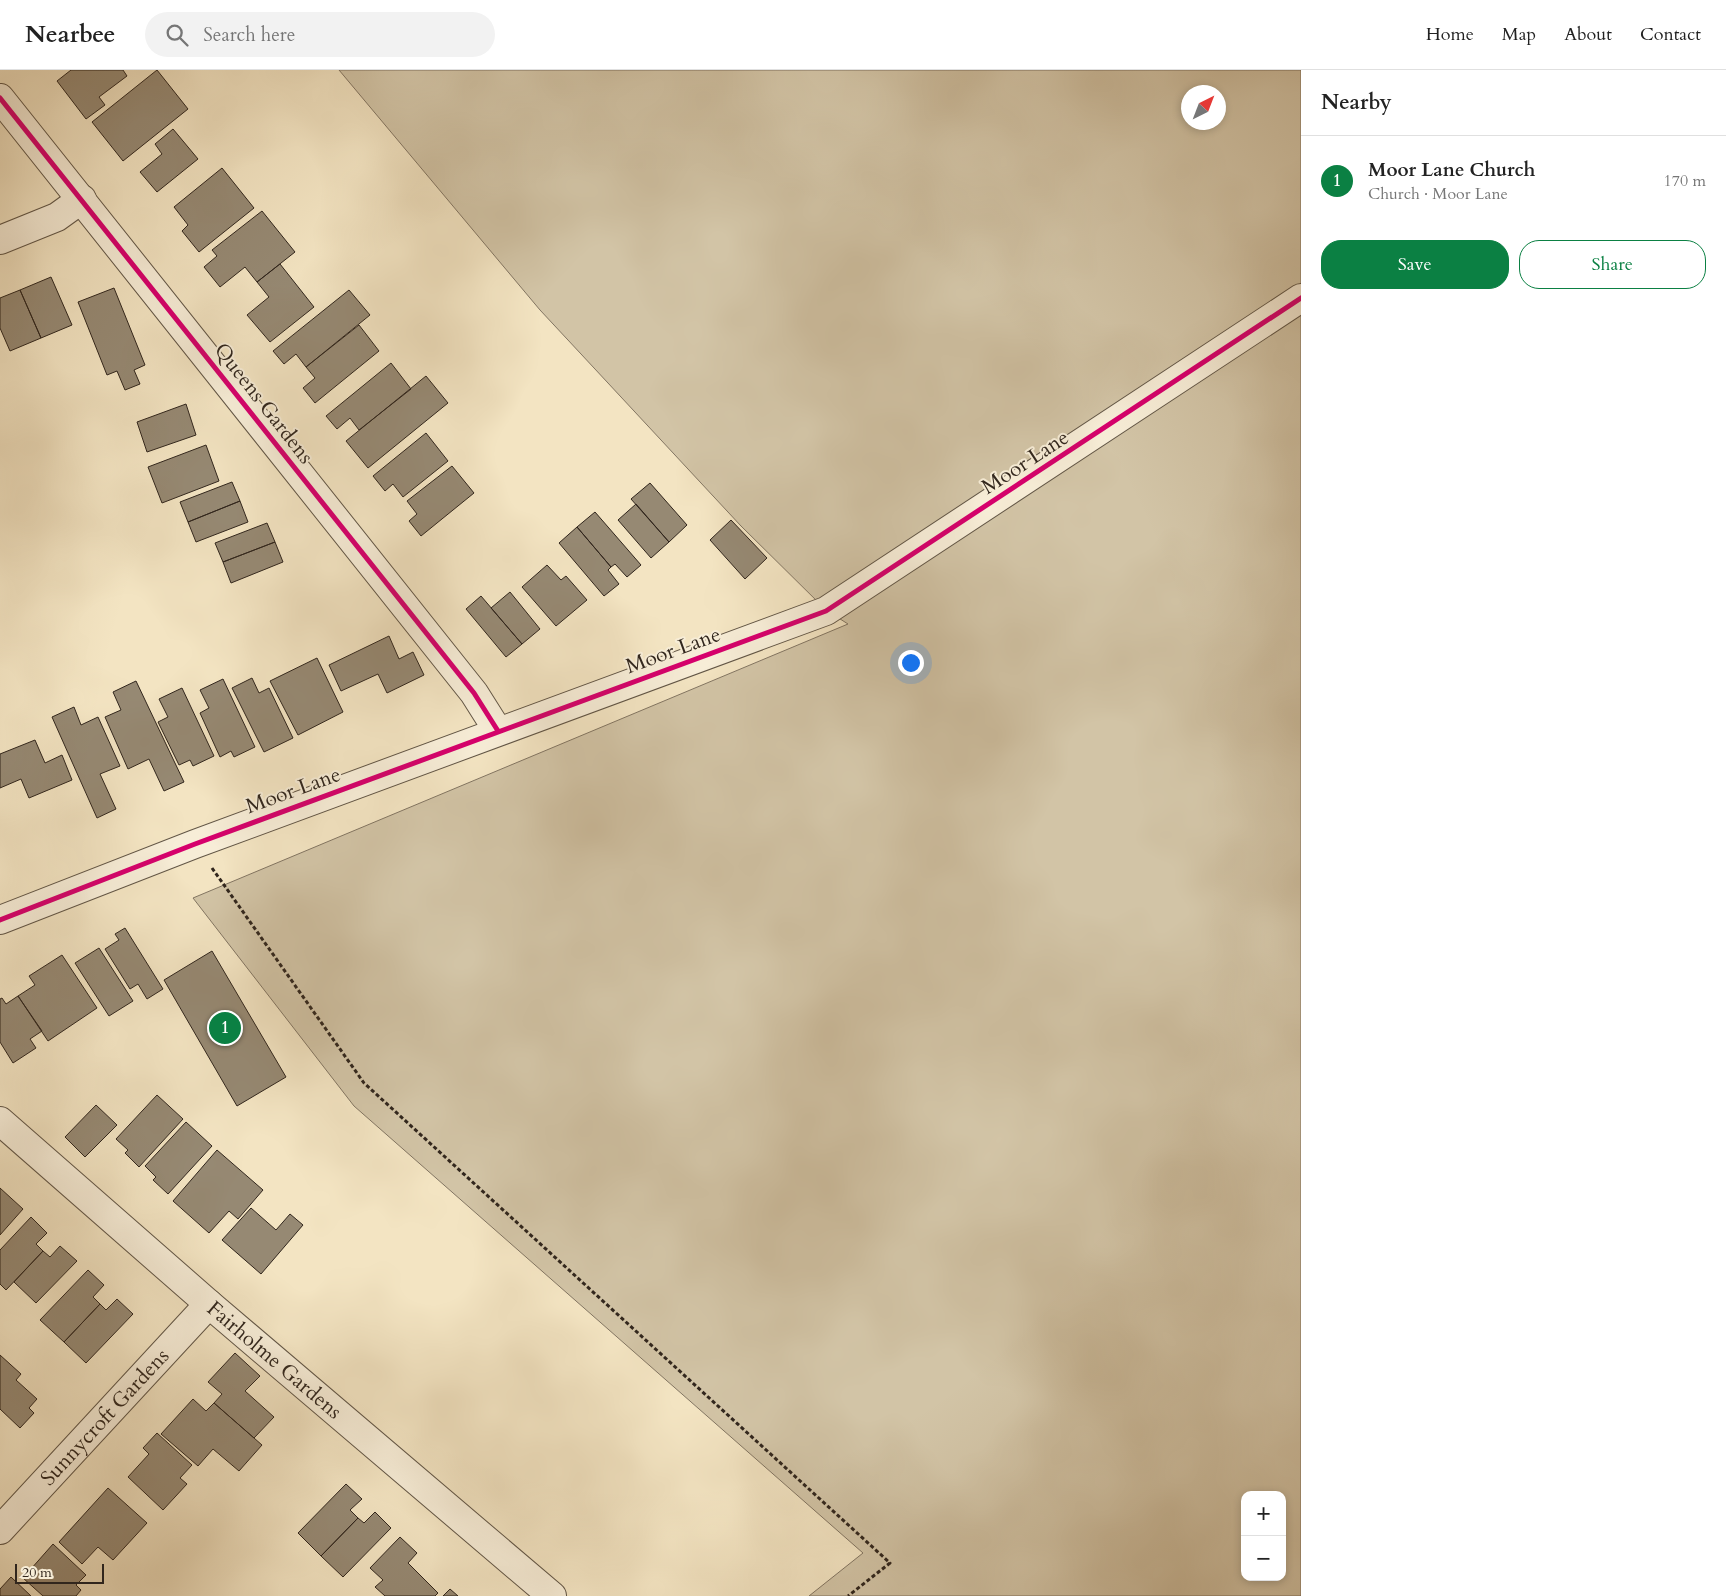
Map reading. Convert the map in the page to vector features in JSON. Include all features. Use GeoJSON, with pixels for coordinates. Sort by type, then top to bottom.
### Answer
{"type":"FeatureCollection","features":[{"type":"Feature","properties":{"kind":"street","name":"Queens Gardens"},"geometry":{"type":"LineString","coordinates":[[0,98],[474,693],[498,731]]}},
{"type":"Feature","properties":{"kind":"street"},"geometry":{"type":"LineString","coordinates":[[0,240],[57,217],[82,199]]}},
{"type":"Feature","properties":{"kind":"street","name":"Moor Lane"},"geometry":{"type":"LineString","coordinates":[[0,920],[195,844],[826,610],[1301,298]]}},
{"type":"Feature","properties":{"kind":"street","name":"Fairholme Gardens"},"geometry":{"type":"LineString","coordinates":[[0,1121],[209,1304],[552,1596]]}},
{"type":"Feature","properties":{"kind":"street","name":"Sunnycroft Gardens"},"geometry":{"type":"LineString","coordinates":[[0,1530],[209,1304]]}},
{"type":"Feature","properties":{"kind":"path"},"geometry":{"type":"LineString","coordinates":[[195,844],[364,1083],[890,1563],[848,1596]]}},
{"type":"Feature","properties":{"kind":"shaded area"},"geometry":{"type":"Polygon","coordinates":[[[339,70],[1301,70],[1301,1596],[809,1596],[863,1553],[354,1106],[193,898],[848,624],[826,610],[741,526],[540,310],[339,70]]]}},
{"type":"Feature","properties":{"kind":"building"},"geometry":{"type":"Polygon","coordinates":[[[71,70],[123,70],[127,76],[99,97],[105,105],[86,119],[57,81],[71,70]]]}},
{"type":"Feature","properties":{"kind":"building"},"geometry":{"type":"Polygon","coordinates":[[[157,70],[188,109],[123,161],[92,122],[157,70]]]}},
{"type":"Feature","properties":{"kind":"building"},"geometry":{"type":"Polygon","coordinates":[[[173,129],[198,159],[157,192],[140,172],[162,154],[155,144],[173,129]]]}},
{"type":"Feature","properties":{"kind":"building"},"geometry":{"type":"Polygon","coordinates":[[[222,168],[254,208],[199,252],[182,231],[188,225],[174,207],[222,168]]]}},
{"type":"Feature","properties":{"kind":"building"},"geometry":{"type":"Polygon","coordinates":[[[262,211],[295,252],[257,282],[245,267],[220,287],[204,267],[217,256],[212,250],[262,211]]]}},
{"type":"Feature","properties":{"kind":"building"},"geometry":{"type":"Polygon","coordinates":[[[280,264],[314,307],[270,342],[247,315],[269,297],[257,282],[280,264]]]}},
{"type":"Feature","properties":{"kind":"building"},"geometry":{"type":"Polygon","coordinates":[[[51,277],[72,325],[41,338],[20,290],[51,277]]]}},
{"type":"Feature","properties":{"kind":"building"},"geometry":{"type":"Polygon","coordinates":[[[114,288],[145,365],[134,370],[140,384],[125,390],[117,371],[107,375],[78,302],[114,288]]]}},
{"type":"Feature","properties":{"kind":"building"},"geometry":{"type":"Polygon","coordinates":[[[20,290],[41,338],[10,351],[0,328],[0,298],[20,290]]]}},
{"type":"Feature","properties":{"kind":"building"},"geometry":{"type":"Polygon","coordinates":[[[349,290],[370,315],[306,367],[296,354],[284,364],[273,351],[349,290]]]}},
{"type":"Feature","properties":{"kind":"building"},"geometry":{"type":"Polygon","coordinates":[[[359,325],[379,351],[315,403],[303,388],[315,378],[306,367],[359,325]]]}},
{"type":"Feature","properties":{"kind":"building"},"geometry":{"type":"Polygon","coordinates":[[[391,363],[411,389],[359,430],[350,418],[337,429],[326,416],[391,363]]]}},
{"type":"Feature","properties":{"kind":"building"},"geometry":{"type":"Polygon","coordinates":[[[426,376],[448,403],[368,468],[346,441],[426,376]]]}},
{"type":"Feature","properties":{"kind":"building"},"geometry":{"type":"Polygon","coordinates":[[[186,404],[196,435],[147,452],[137,422],[186,404]]]}},
{"type":"Feature","properties":{"kind":"building"},"geometry":{"type":"Polygon","coordinates":[[[426,433],[448,461],[403,497],[393,484],[385,491],[373,476],[426,433]]]}},
{"type":"Feature","properties":{"kind":"building"},"geometry":{"type":"Polygon","coordinates":[[[206,445],[219,481],[162,503],[148,467],[206,445]]]}},
{"type":"Feature","properties":{"kind":"building"},"geometry":{"type":"Polygon","coordinates":[[[452,466],[474,493],[421,536],[409,521],[417,514],[407,501],[452,466]]]}},
{"type":"Feature","properties":{"kind":"building"},"geometry":{"type":"Polygon","coordinates":[[[232,482],[240,501],[188,522],[180,502],[232,482]]]}},
{"type":"Feature","properties":{"kind":"building"},"geometry":{"type":"Polygon","coordinates":[[[650,483],[687,525],[669,542],[631,499],[650,483]]]}},
{"type":"Feature","properties":{"kind":"building"},"geometry":{"type":"Polygon","coordinates":[[[240,501],[248,522],[196,542],[188,522],[240,501]]]}},
{"type":"Feature","properties":{"kind":"building"},"geometry":{"type":"Polygon","coordinates":[[[636,504],[669,542],[651,558],[618,520],[636,504]]]}},
{"type":"Feature","properties":{"kind":"building"},"geometry":{"type":"Polygon","coordinates":[[[595,512],[641,565],[627,577],[615,564],[611,567],[577,527],[595,512]]]}},
{"type":"Feature","properties":{"kind":"building"},"geometry":{"type":"Polygon","coordinates":[[[731,520],[767,558],[745,579],[710,540],[731,520]]]}},
{"type":"Feature","properties":{"kind":"building"},"geometry":{"type":"Polygon","coordinates":[[[267,523],[275,542],[223,562],[215,543],[267,523]]]}},
{"type":"Feature","properties":{"kind":"building"},"geometry":{"type":"Polygon","coordinates":[[[577,527],[611,567],[608,570],[619,584],[604,596],[559,543],[577,527]]]}},
{"type":"Feature","properties":{"kind":"building"},"geometry":{"type":"Polygon","coordinates":[[[275,542],[283,562],[231,583],[223,562],[275,542]]]}},
{"type":"Feature","properties":{"kind":"building"},"geometry":{"type":"Polygon","coordinates":[[[547,565],[561,580],[566,576],[587,600],[556,626],[522,587],[547,565]]]}},
{"type":"Feature","properties":{"kind":"building"},"geometry":{"type":"Polygon","coordinates":[[[510,592],[540,629],[522,644],[491,608],[510,592]]]}},
{"type":"Feature","properties":{"kind":"building"},"geometry":{"type":"Polygon","coordinates":[[[481,596],[522,644],[506,657],[466,609],[481,596]]]}},
{"type":"Feature","properties":{"kind":"building"},"geometry":{"type":"Polygon","coordinates":[[[389,636],[399,659],[413,652],[424,675],[387,693],[378,674],[341,691],[329,665],[389,636]]]}},
{"type":"Feature","properties":{"kind":"building"},"geometry":{"type":"Polygon","coordinates":[[[317,658],[343,712],[298,735],[270,681],[317,658]]]}},
{"type":"Feature","properties":{"kind":"building"},"geometry":{"type":"Polygon","coordinates":[[[252,678],[259,693],[269,688],[293,738],[264,752],[232,688],[252,678]]]}},
{"type":"Feature","properties":{"kind":"building"},"geometry":{"type":"Polygon","coordinates":[[[223,679],[255,747],[234,757],[231,751],[220,757],[200,713],[209,708],[200,690],[223,679]]]}},
{"type":"Feature","properties":{"kind":"building"},"geometry":{"type":"Polygon","coordinates":[[[136,681],[184,782],[164,791],[149,759],[128,769],[105,717],[121,710],[113,692],[136,681]]]}},
{"type":"Feature","properties":{"kind":"building"},"geometry":{"type":"Polygon","coordinates":[[[182,688],[214,756],[193,766],[190,760],[179,765],[158,722],[168,717],[159,699],[182,688]]]}},
{"type":"Feature","properties":{"kind":"building"},"geometry":{"type":"Polygon","coordinates":[[[74,707],[81,725],[98,717],[120,766],[100,774],[116,809],[97,818],[52,717],[74,707]]]}},
{"type":"Feature","properties":{"kind":"building"},"geometry":{"type":"Polygon","coordinates":[[[35,740],[45,763],[62,755],[72,780],[29,798],[21,779],[0,788],[0,754],[35,740]]]}},
{"type":"Feature","properties":{"kind":"building"},"geometry":{"type":"Polygon","coordinates":[[[125,928],[163,989],[147,999],[138,984],[130,989],[105,949],[119,940],[115,934],[125,928]]]}},
{"type":"Feature","properties":{"kind":"building"},"geometry":{"type":"Polygon","coordinates":[[[99,948],[133,1001],[109,1016],[75,963],[99,948]]]}},
{"type":"Feature","properties":{"kind":"building"},"geometry":{"type":"Polygon","coordinates":[[[212,951],[286,1077],[237,1106],[164,980],[212,951]]]}},
{"type":"Feature","properties":{"kind":"building"},"geometry":{"type":"Polygon","coordinates":[[[62,955],[97,1008],[48,1041],[18,996],[35,985],[29,976],[62,955]]]}},
{"type":"Feature","properties":{"kind":"building"},"geometry":{"type":"Polygon","coordinates":[[[18,996],[42,1031],[30,1039],[36,1048],[13,1063],[0,1042],[0,999],[2,998],[6,1004],[18,996]]]}},
{"type":"Feature","properties":{"kind":"building"},"geometry":{"type":"Polygon","coordinates":[[[157,1095],[183,1119],[139,1167],[125,1153],[128,1150],[116,1139],[157,1095]]]}},
{"type":"Feature","properties":{"kind":"building"},"geometry":{"type":"Polygon","coordinates":[[[96,1105],[117,1125],[85,1157],[65,1137],[96,1105]]]}},
{"type":"Feature","properties":{"kind":"building"},"geometry":{"type":"Polygon","coordinates":[[[186,1122],[212,1146],[168,1194],[153,1180],[156,1177],[145,1166],[186,1122]]]}},
{"type":"Feature","properties":{"kind":"building"},"geometry":{"type":"Polygon","coordinates":[[[217,1150],[263,1190],[238,1219],[229,1211],[209,1233],[173,1201],[217,1150]]]}},
{"type":"Feature","properties":{"kind":"building"},"geometry":{"type":"Polygon","coordinates":[[[0,1188],[23,1209],[0,1235],[0,1188]]]}},
{"type":"Feature","properties":{"kind":"building"},"geometry":{"type":"Polygon","coordinates":[[[251,1208],[276,1230],[290,1214],[303,1225],[261,1274],[222,1240],[251,1208]]]}},
{"type":"Feature","properties":{"kind":"building"},"geometry":{"type":"Polygon","coordinates":[[[31,1217],[47,1233],[36,1244],[43,1251],[6,1290],[0,1284],[0,1250],[31,1217]]]}},
{"type":"Feature","properties":{"kind":"building"},"geometry":{"type":"Polygon","coordinates":[[[60,1246],[77,1261],[36,1303],[14,1282],[43,1251],[50,1257],[60,1246]]]}},
{"type":"Feature","properties":{"kind":"building"},"geometry":{"type":"Polygon","coordinates":[[[88,1270],[104,1285],[93,1297],[100,1304],[64,1342],[40,1320],[88,1270]]]}},
{"type":"Feature","properties":{"kind":"building"},"geometry":{"type":"Polygon","coordinates":[[[117,1299],[133,1314],[86,1363],[64,1342],[100,1304],[106,1310],[117,1299]]]}},
{"type":"Feature","properties":{"kind":"building"},"geometry":{"type":"Polygon","coordinates":[[[235,1353],[260,1376],[245,1391],[274,1417],[254,1438],[214,1403],[222,1394],[208,1382],[235,1353]]]}},
{"type":"Feature","properties":{"kind":"building"},"geometry":{"type":"Polygon","coordinates":[[[0,1355],[21,1374],[16,1380],[37,1399],[29,1408],[34,1413],[20,1428],[0,1409],[0,1355]]]}},
{"type":"Feature","properties":{"kind":"building"},"geometry":{"type":"Polygon","coordinates":[[[193,1399],[206,1411],[214,1403],[262,1445],[239,1471],[213,1449],[198,1466],[161,1434],[193,1399]]]}},
{"type":"Feature","properties":{"kind":"building"},"geometry":{"type":"Polygon","coordinates":[[[157,1433],[192,1465],[180,1478],[187,1484],[163,1510],[128,1477],[149,1454],[143,1448],[157,1433]]]}},
{"type":"Feature","properties":{"kind":"building"},"geometry":{"type":"Polygon","coordinates":[[[346,1484],[362,1499],[350,1510],[358,1518],[321,1556],[298,1533],[346,1484]]]}},
{"type":"Feature","properties":{"kind":"building"},"geometry":{"type":"Polygon","coordinates":[[[108,1488],[147,1523],[113,1560],[98,1547],[82,1564],[59,1542],[108,1488]]]}},
{"type":"Feature","properties":{"kind":"building"},"geometry":{"type":"Polygon","coordinates":[[[375,1512],[391,1528],[343,1577],[321,1556],[358,1518],[364,1523],[375,1512]]]}},
{"type":"Feature","properties":{"kind":"building"},"geometry":{"type":"Polygon","coordinates":[[[400,1537],[417,1553],[408,1563],[438,1593],[435,1596],[385,1596],[375,1587],[383,1580],[370,1568],[400,1537]]]}},
{"type":"Feature","properties":{"kind":"building"},"geometry":{"type":"Polygon","coordinates":[[[53,1544],[86,1575],[76,1585],[81,1590],[76,1596],[43,1596],[23,1578],[53,1544]]]}},
{"type":"Feature","properties":{"kind":"building"},"geometry":{"type":"Polygon","coordinates":[[[11,1577],[31,1596],[0,1596],[0,1589],[11,1577]]]}},
{"type":"Feature","properties":{"kind":"building"},"geometry":{"type":"Polygon","coordinates":[[[450,1589],[458,1596],[443,1596],[450,1589]]]}},
{"type":"Feature","properties":{"kind":"cycle path"},"geometry":{"type":"LineString","coordinates":[[0,98],[474,693],[498,731]]}},
{"type":"Feature","properties":{"kind":"cycle path"},"geometry":{"type":"LineString","coordinates":[[0,920],[195,844],[826,611],[1301,298]]}},
{"type":"Feature","properties":{"kind":"place","name":"Moor Lane Church"},"geometry":{"type":"Point","coordinates":[225,1028]}}]}
